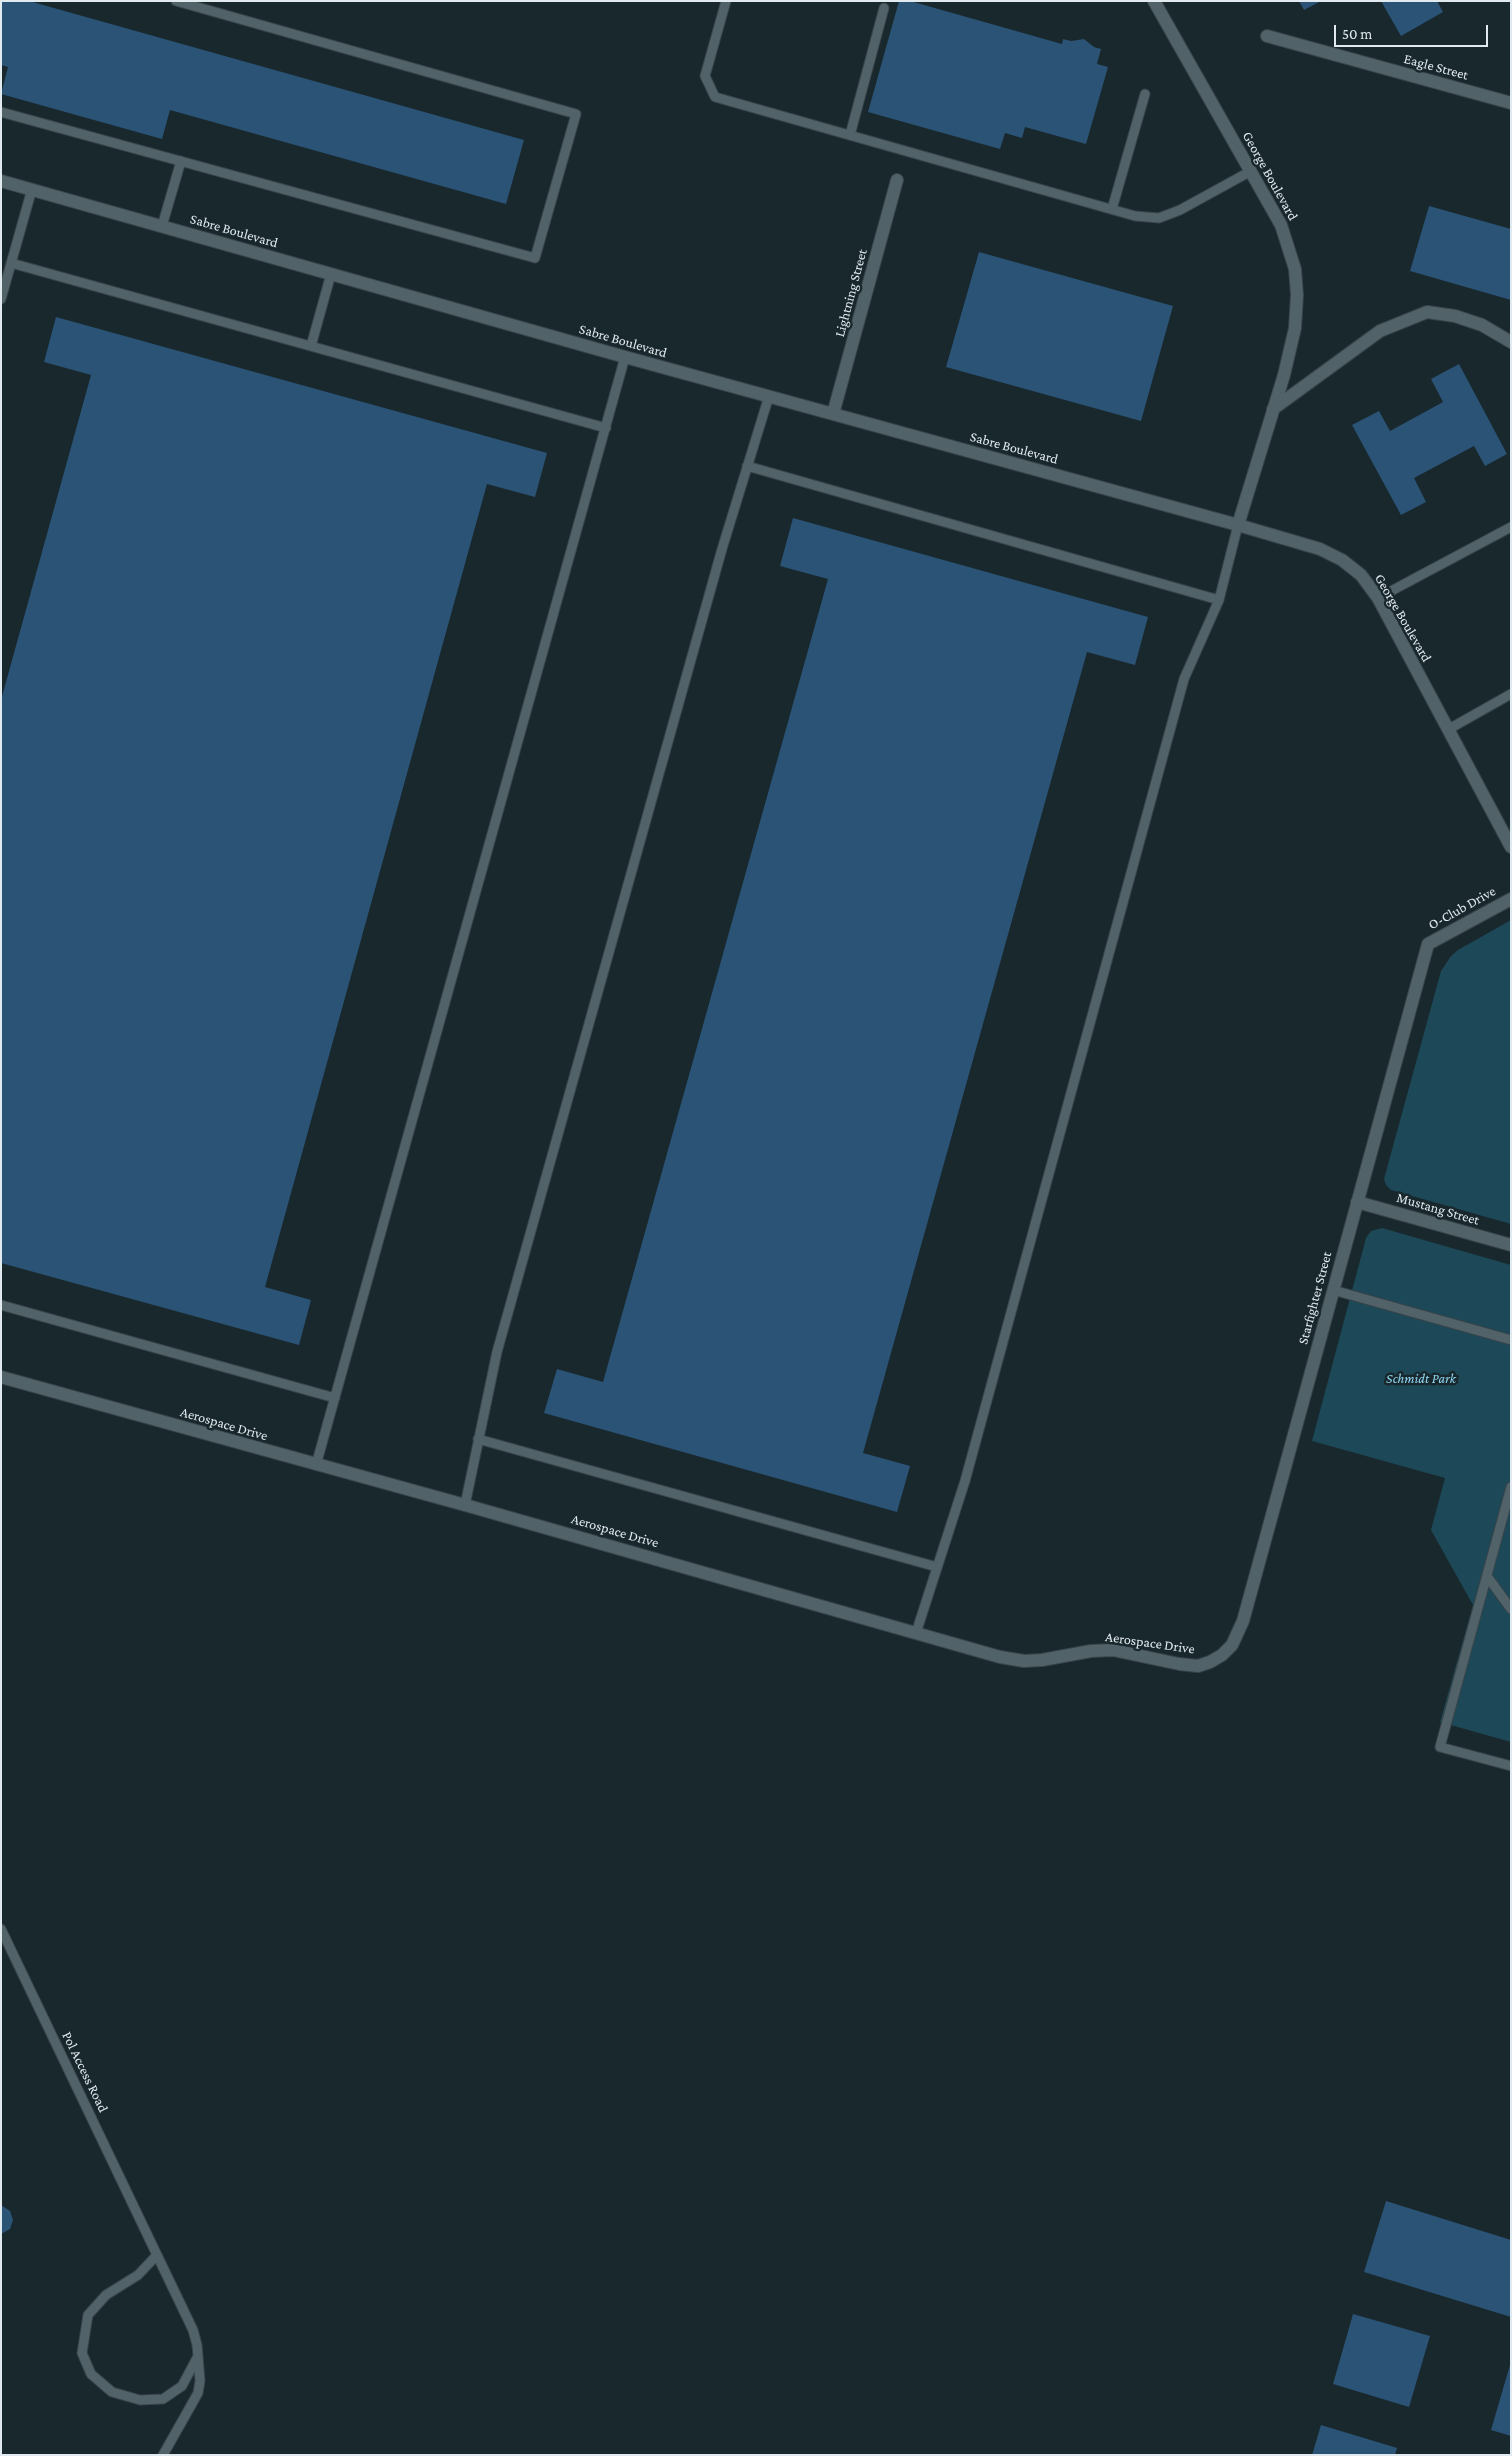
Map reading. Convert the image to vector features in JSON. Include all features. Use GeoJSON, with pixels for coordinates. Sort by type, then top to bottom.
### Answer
{"type":"FeatureCollection","features":[{"type":"Feature","properties":{"kind":"street","name":"George Boulevard"},"geometry":{"type":"LineString","coordinates":[[1154,1],[1282,225],[1295,269],[1297,295],[1295,328],[1238,525],[1320,549],[1342,560],[1361,575],[1378,598],[1511,847]]}},
{"type":"Feature","properties":{"kind":"street","name":"Eagle Street"},"geometry":{"type":"LineString","coordinates":[[1267,36],[1511,103]]}},
{"type":"Feature","properties":{"kind":"street","name":"Lightning Street"},"geometry":{"type":"LineString","coordinates":[[833,414],[897,180]]}},
{"type":"Feature","properties":{"kind":"street","name":"Sabre Boulevard"},"geometry":{"type":"LineString","coordinates":[[1,181],[625,357],[1238,525]]}},
{"type":"Feature","properties":{"kind":"street"},"geometry":{"type":"LineString","coordinates":[[1273,409],[1380,331],[1427,312],[1455,316],[1482,325],[1511,342]]}},
{"type":"Feature","properties":{"kind":"street","name":"O-Club Drive"},"geometry":{"type":"LineString","coordinates":[[1428,944],[1511,899]]}},
{"type":"Feature","properties":{"kind":"street","name":"Starfighter Street"},"geometry":{"type":"LineString","coordinates":[[1222,1655],[1232,1645],[1243,1621],[1428,944]]}},
{"type":"Feature","properties":{"kind":"street","name":"Mustang Street"},"geometry":{"type":"LineString","coordinates":[[1357,1202],[1511,1246]]}},
{"type":"Feature","properties":{"kind":"street","name":"Aerospace Drive"},"geometry":{"type":"LineString","coordinates":[[1,1377],[316,1466],[465,1504],[1000,1657],[1024,1661],[1112,1650],[1179,1664],[1198,1666],[1222,1655]]}},
{"type":"Feature","properties":{"kind":"lane"},"geometry":{"type":"LineString","coordinates":[[1,112],[535,258],[576,114],[176,1]]}},
{"type":"Feature","properties":{"kind":"lane"},"geometry":{"type":"LineString","coordinates":[[726,1],[705,76],[716,97],[1135,216],[1158,218],[1180,210],[1251,171]]}},
{"type":"Feature","properties":{"kind":"lane"},"geometry":{"type":"LineString","coordinates":[[850,135],[884,8]]}},
{"type":"Feature","properties":{"kind":"lane"},"geometry":{"type":"LineString","coordinates":[[1112,210],[1145,94]]}},
{"type":"Feature","properties":{"kind":"lane"},"geometry":{"type":"LineString","coordinates":[[162,226],[180,161]]}},
{"type":"Feature","properties":{"kind":"lane"},"geometry":{"type":"LineString","coordinates":[[1,299],[32,189]]}},
{"type":"Feature","properties":{"kind":"lane"},"geometry":{"type":"LineString","coordinates":[[11,263],[606,428]]}},
{"type":"Feature","properties":{"kind":"lane"},"geometry":{"type":"LineString","coordinates":[[311,346],[330,274]]}},
{"type":"Feature","properties":{"kind":"lane"},"geometry":{"type":"LineString","coordinates":[[316,1466],[625,357]]}},
{"type":"Feature","properties":{"kind":"lane"},"geometry":{"type":"LineString","coordinates":[[465,1504],[502,1333],[719,559],[769,396]]}},
{"type":"Feature","properties":{"kind":"lane"},"geometry":{"type":"LineString","coordinates":[[747,466],[1219,600]]}},
{"type":"Feature","properties":{"kind":"lane"},"geometry":{"type":"LineString","coordinates":[[916,1632],[965,1481],[1184,679],[1219,600],[1238,525]]}},
{"type":"Feature","properties":{"kind":"lane"},"geometry":{"type":"LineString","coordinates":[[1378,598],[1511,527]]}},
{"type":"Feature","properties":{"kind":"lane"},"geometry":{"type":"LineString","coordinates":[[1449,729],[1511,694]]}},
{"type":"Feature","properties":{"kind":"lane"},"geometry":{"type":"LineString","coordinates":[[1333,1290],[1511,1340]]}},
{"type":"Feature","properties":{"kind":"lane"},"geometry":{"type":"LineString","coordinates":[[1,1305],[335,1398]]}},
{"type":"Feature","properties":{"kind":"lane"},"geometry":{"type":"LineString","coordinates":[[478,1439],[937,1567]]}},
{"type":"Feature","properties":{"kind":"lane"},"geometry":{"type":"LineString","coordinates":[[1511,1487],[1440,1746],[1511,1766]]}},
{"type":"Feature","properties":{"kind":"lane"},"geometry":{"type":"LineString","coordinates":[[1487,1576],[1511,1609]]}},
{"type":"Feature","properties":{"kind":"lane","name":"Pol Access Road"},"geometry":{"type":"LineString","coordinates":[[1,1929],[157,2255]]}},
{"type":"Feature","properties":{"kind":"lane"},"geometry":{"type":"LineString","coordinates":[[164,2455],[198,2393],[200,2381],[198,2356],[193,2330],[157,2255],[138,2275],[106,2295],[88,2315],[82,2353],[90,2374],[112,2392],[140,2400],[163,2399],[182,2386],[198,2356]]}},
{"type":"Feature","properties":{"kind":"green space"},"geometry":{"type":"Polygon","coordinates":[[[1511,920],[1511,1224],[1391,1190],[1386,1185],[1384,1179],[1441,971],[1451,956],[1458,950],[1511,920]]]}},
{"type":"Feature","properties":{"kind":"green space","name":"Schmidt Park"},"geometry":{"type":"Polygon","coordinates":[[[1382,1228],[1511,1265],[1511,1742],[1440,1722],[1473,1605],[1431,1530],[1445,1478],[1312,1441],[1366,1238],[1371,1231],[1382,1228]]]}},
{"type":"Feature","properties":{"kind":"building"},"geometry":{"type":"Polygon","coordinates":[[[1,1],[29,1],[524,140],[506,204],[170,110],[162,139],[1,94],[8,67],[1,65],[1,1]]]}},
{"type":"Feature","properties":{"kind":"building"},"geometry":{"type":"Polygon","coordinates":[[[899,1],[910,1],[1062,44],[1063,39],[1071,41],[1084,39],[1094,47],[1101,49],[1097,64],[1108,67],[1086,144],[1025,127],[1022,138],[1005,133],[1000,149],[868,112],[899,1]]]}},
{"type":"Feature","properties":{"kind":"building"},"geometry":{"type":"Polygon","coordinates":[[[1299,1],[1321,1],[1304,10],[1299,1]]]}},
{"type":"Feature","properties":{"kind":"building"},"geometry":{"type":"Polygon","coordinates":[[[1381,1],[1437,1],[1443,12],[1401,36],[1381,1]]]}},
{"type":"Feature","properties":{"kind":"building"},"geometry":{"type":"Polygon","coordinates":[[[1429,206],[1511,229],[1511,300],[1410,271],[1429,206]]]}},
{"type":"Feature","properties":{"kind":"building"},"geometry":{"type":"Polygon","coordinates":[[[979,252],[1173,306],[1141,421],[946,367],[979,252]]]}},
{"type":"Feature","properties":{"kind":"building"},"geometry":{"type":"Polygon","coordinates":[[[56,317],[547,453],[535,497],[487,484],[265,1287],[311,1300],[299,1345],[1,1263],[1,700],[91,375],[44,362],[56,317]]]}},
{"type":"Feature","properties":{"kind":"building"},"geometry":{"type":"Polygon","coordinates":[[[1459,364],[1507,454],[1485,466],[1474,446],[1414,478],[1426,502],[1401,515],[1352,425],[1379,411],[1390,431],[1443,402],[1431,379],[1459,364]]]}},
{"type":"Feature","properties":{"kind":"building"},"geometry":{"type":"Polygon","coordinates":[[[793,518],[1148,617],[1135,665],[1087,652],[863,1453],[910,1466],[897,1512],[544,1413],[557,1369],[603,1382],[828,579],[780,566],[793,518]]]}},
{"type":"Feature","properties":{"kind":"building"},"geometry":{"type":"Polygon","coordinates":[[[1386,2201],[1511,2240],[1511,2317],[1364,2272],[1386,2201]]]}},
{"type":"Feature","properties":{"kind":"building"},"geometry":{"type":"Polygon","coordinates":[[[1,2205],[10,2211],[13,2220],[10,2229],[1,2234],[1,2205]]]}},
{"type":"Feature","properties":{"kind":"building"},"geometry":{"type":"Polygon","coordinates":[[[1353,2314],[1430,2336],[1409,2407],[1333,2384],[1353,2314]]]}},
{"type":"Feature","properties":{"kind":"building"},"geometry":{"type":"Polygon","coordinates":[[[1511,2365],[1511,2436],[1491,2430],[1511,2365]]]}},
{"type":"Feature","properties":{"kind":"building"},"geometry":{"type":"Polygon","coordinates":[[[1321,2425],[1397,2448],[1395,2455],[1312,2455],[1321,2425]]]}}]}
